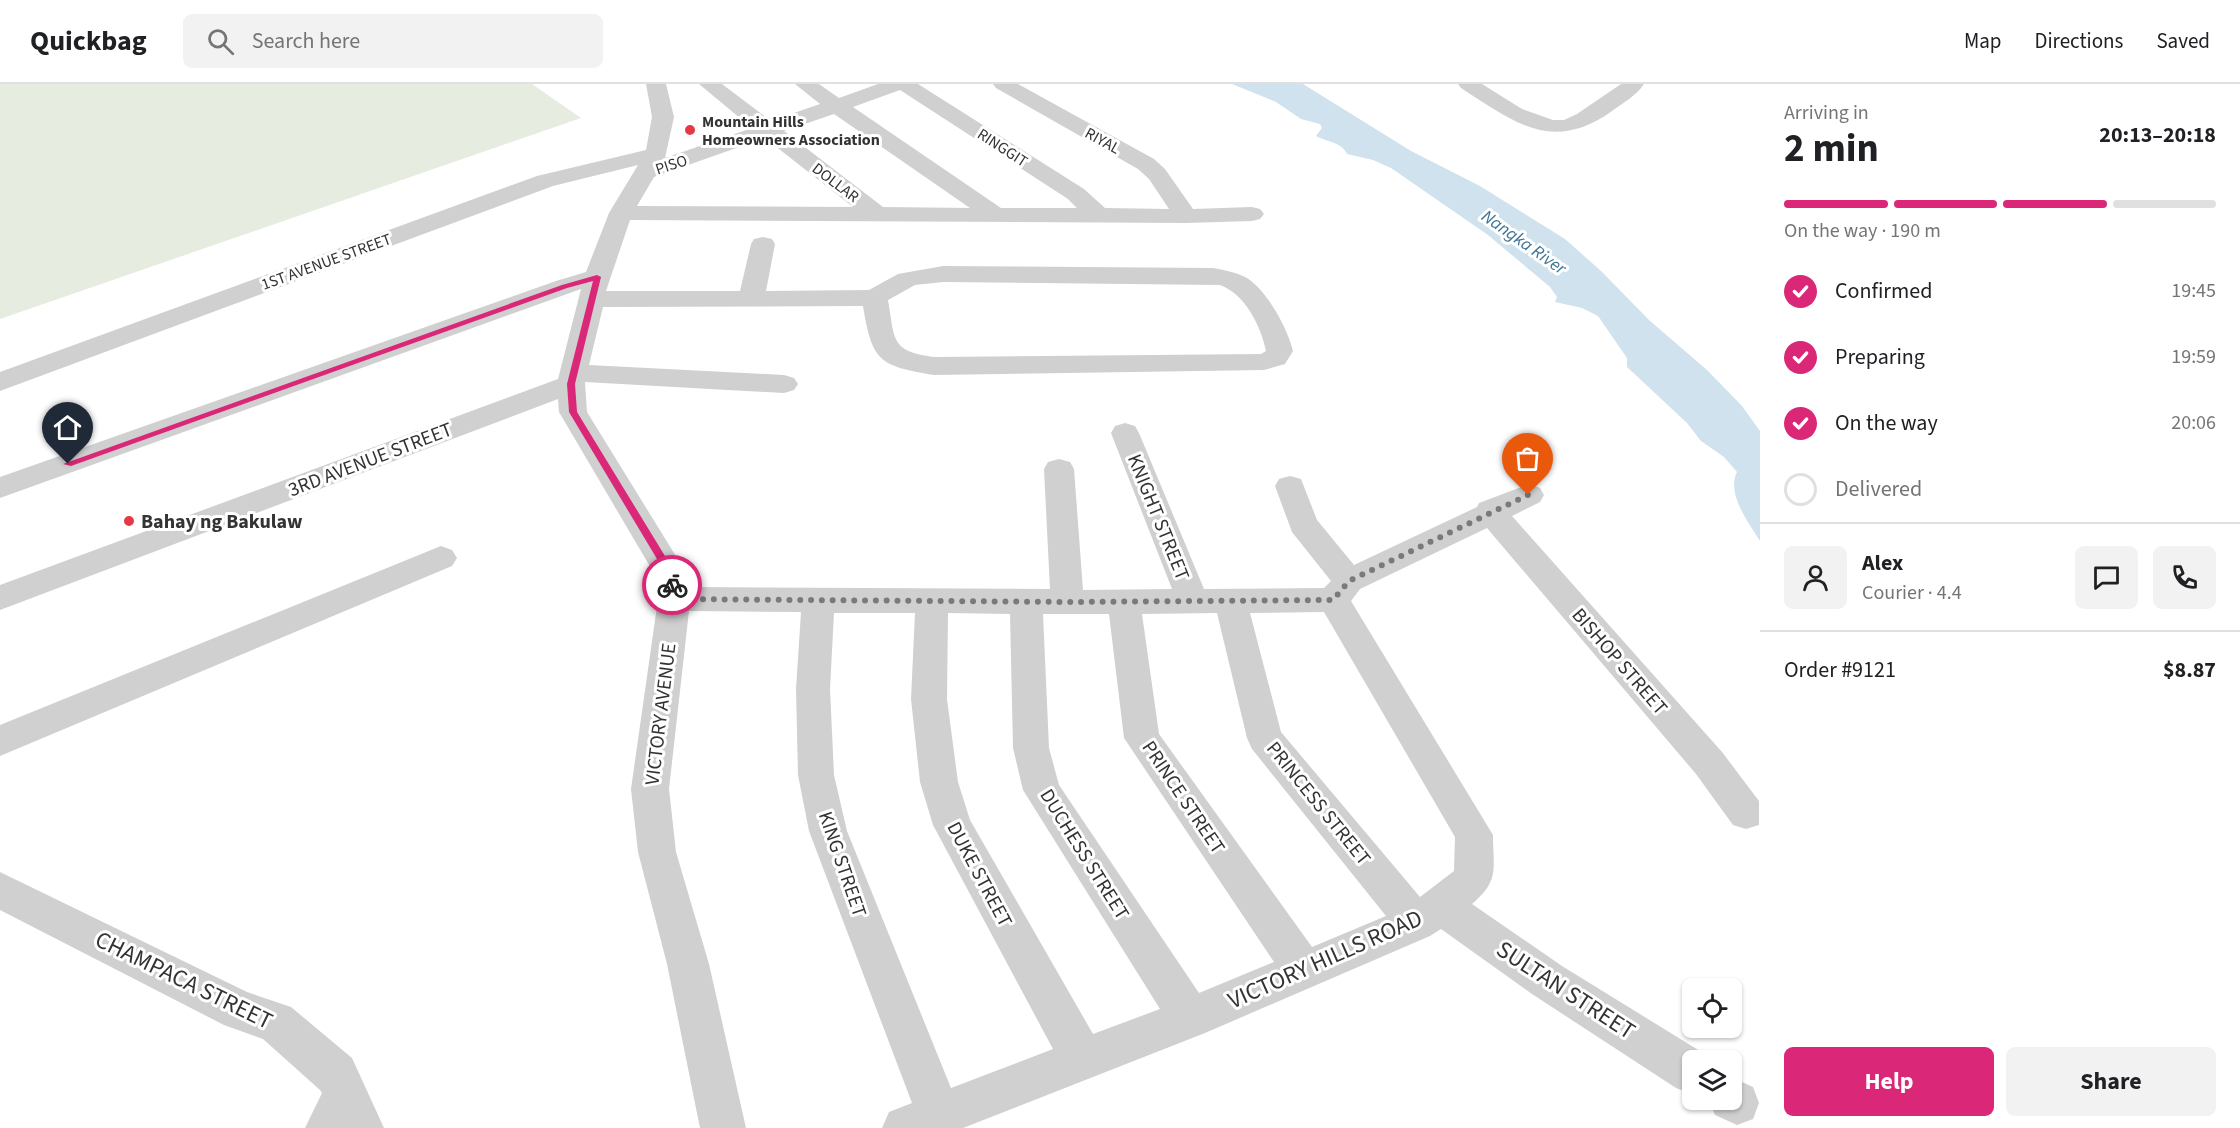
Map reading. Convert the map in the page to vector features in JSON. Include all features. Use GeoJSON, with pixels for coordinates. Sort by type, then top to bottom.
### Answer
{"type":"FeatureCollection","features":[{"type":"Feature","properties":{"kind":"street"},"geometry":{"type":"LineString","coordinates":[[651,163],[663,117],[656,84]]}},
{"type":"Feature","properties":{"kind":"street","name":"DOLLAR"},"geometry":{"type":"LineString","coordinates":[[709,84],[878,214]]}},
{"type":"Feature","properties":{"kind":"street"},"geometry":{"type":"LineString","coordinates":[[805,84],[996,215]]}},
{"type":"Feature","properties":{"kind":"street","name":"PISO"},"geometry":{"type":"LineString","coordinates":[[651,163],[768,131],[898,84]]}},
{"type":"Feature","properties":{"kind":"street","name":"RINGGIT"},"geometry":{"type":"LineString","coordinates":[[904,84],[1076,194],[1098,215]]}},
{"type":"Feature","properties":{"kind":"street","name":"RIYAL"},"geometry":{"type":"LineString","coordinates":[[1003,84],[1146,164],[1157,174],[1186,216]]}},
{"type":"Feature","properties":{"kind":"street"},"geometry":{"type":"LineString","coordinates":[[1468,84],[1522,116],[1544,125],[1565,126],[1605,106],[1634,84]]}},
{"type":"Feature","properties":{"kind":"street","name":"VICTORY AVENUE"},"geometry":{"type":"LineString","coordinates":[[651,163],[621,213],[594,288],[573,378],[573,412],[671,574],[674,599],[650,789],[657,852],[688,964],[723,1128]]}},
{"type":"Feature","properties":{"kind":"street","name":"1ST AVENUE STREET"},"geometry":{"type":"LineString","coordinates":[[0,382],[545,181],[651,163]]}},
{"type":"Feature","properties":{"kind":"street"},"geometry":{"type":"LineString","coordinates":[[621,213],[1186,216],[1252,214]]}},
{"type":"Feature","properties":{"kind":"street"},"geometry":{"type":"LineString","coordinates":[[751,299],[764,244]]}},
{"type":"Feature","properties":{"kind":"street"},"geometry":{"type":"LineString","coordinates":[[0,488],[565,286],[751,299],[875,298],[890,285],[905,280],[943,274],[1213,276],[1230,279],[1249,294],[1279,340],[1280,351],[1275,358],[1264,363],[934,366],[911,363],[899,360],[883,344],[875,298]]}},
{"type":"Feature","properties":{"kind":"street"},"geometry":{"type":"LineString","coordinates":[[573,378],[784,384]]}},
{"type":"Feature","properties":{"kind":"street","name":"3RD AVENUE STREET"},"geometry":{"type":"LineString","coordinates":[[0,598],[573,378]]}},
{"type":"Feature","properties":{"kind":"street","name":"KNIGHT STREET"},"geometry":{"type":"LineString","coordinates":[[1125,433],[1193,601]]}},
{"type":"Feature","properties":{"kind":"street"},"geometry":{"type":"LineString","coordinates":[[1059,469],[1067,602]]}},
{"type":"Feature","properties":{"kind":"street"},"geometry":{"type":"LineString","coordinates":[[1290,486],[1303,524],[1341,590]]}},
{"type":"Feature","properties":{"kind":"street"},"geometry":{"type":"LineString","coordinates":[[674,599],[1230,601],[1341,590],[1490,511],[1528,495]]}},
{"type":"Feature","properties":{"kind":"street","name":"BISHOP STREET"},"geometry":{"type":"LineString","coordinates":[[1490,511],[1709,763],[1746,813]]}},
{"type":"Feature","properties":{"kind":"street"},"geometry":{"type":"LineString","coordinates":[[0,741],[441,558]]}},
{"type":"Feature","properties":{"kind":"street","name":"VICTORY HILLS ROAD"},"geometry":{"type":"LineString","coordinates":[[922,1121],[1190,1018],[1429,914],[1473,879],[1474,834],[1341,590]]}},
{"type":"Feature","properties":{"kind":"street","name":"KING STREET"},"geometry":{"type":"LineString","coordinates":[[818,601],[813,689],[816,775],[828,831],[922,1121]]}},
{"type":"Feature","properties":{"kind":"street","name":"DUKE STREET"},"geometry":{"type":"LineString","coordinates":[[932,601],[930,699],[939,782],[952,825],[1082,1058]]}},
{"type":"Feature","properties":{"kind":"street","name":"PRINCESS STREET"},"geometry":{"type":"LineString","coordinates":[[1230,601],[1265,738],[1429,914]]}},
{"type":"Feature","properties":{"kind":"street","name":"DUCHESS STREET"},"geometry":{"type":"LineString","coordinates":[[1026,602],[1031,748],[1042,790],[1190,1018]]}},
{"type":"Feature","properties":{"kind":"street","name":"PRINCE STREET"},"geometry":{"type":"LineString","coordinates":[[1124,602],[1142,738],[1303,969]]}},
{"type":"Feature","properties":{"kind":"street","name":"CHAMPACA STREET"},"geometry":{"type":"LineString","coordinates":[[0,890],[239,1010],[276,1023],[336,1074],[345,1117]]}},
{"type":"Feature","properties":{"kind":"street","name":"SULTAN STREET"},"geometry":{"type":"LineString","coordinates":[[1429,914],[1547,980],[1682,1066]]}},
{"type":"Feature","properties":{"kind":"shaded area"},"geometry":{"type":"Polygon","coordinates":[[[0,84],[532,84],[581,118],[0,319],[0,84]]]}},
{"type":"Feature","properties":{"kind":"water","name":"Nangka River"},"geometry":{"type":"Polygon","coordinates":[[[1232,84],[1303,84],[1411,151],[1480,186],[1565,239],[1601,271],[1649,320],[1707,370],[1742,406],[1760,431],[1760,541],[1740,508],[1734,490],[1737,472],[1724,457],[1701,441],[1687,423],[1627,367],[1627,358],[1598,316],[1582,308],[1555,302],[1557,297],[1550,287],[1488,235],[1391,168],[1373,160],[1347,154],[1342,147],[1316,136],[1322,128],[1320,124],[1301,119],[1276,102],[1232,84]]]}},
{"type":"Feature","properties":{"kind":"way so far"},"geometry":{"type":"LineString","coordinates":[[672,585],[674,599],[759,601],[1333,600],[1349,581],[1490,511],[1528,495]]}},
{"type":"Feature","properties":{"kind":"place","name":"Mountain Hills Homeowners Association"},"geometry":{"type":"Point","coordinates":[690,130]}},
{"type":"Feature","properties":{"kind":"place","name":"Bahay ng Bakulaw"},"geometry":{"type":"Point","coordinates":[129,521]}},
{"type":"Feature","properties":{"kind":"route"},"geometry":{"type":"LineString","coordinates":[[68,464],[565,286],[597,277],[571,384],[573,412],[671,574],[672,585]]}}]}
